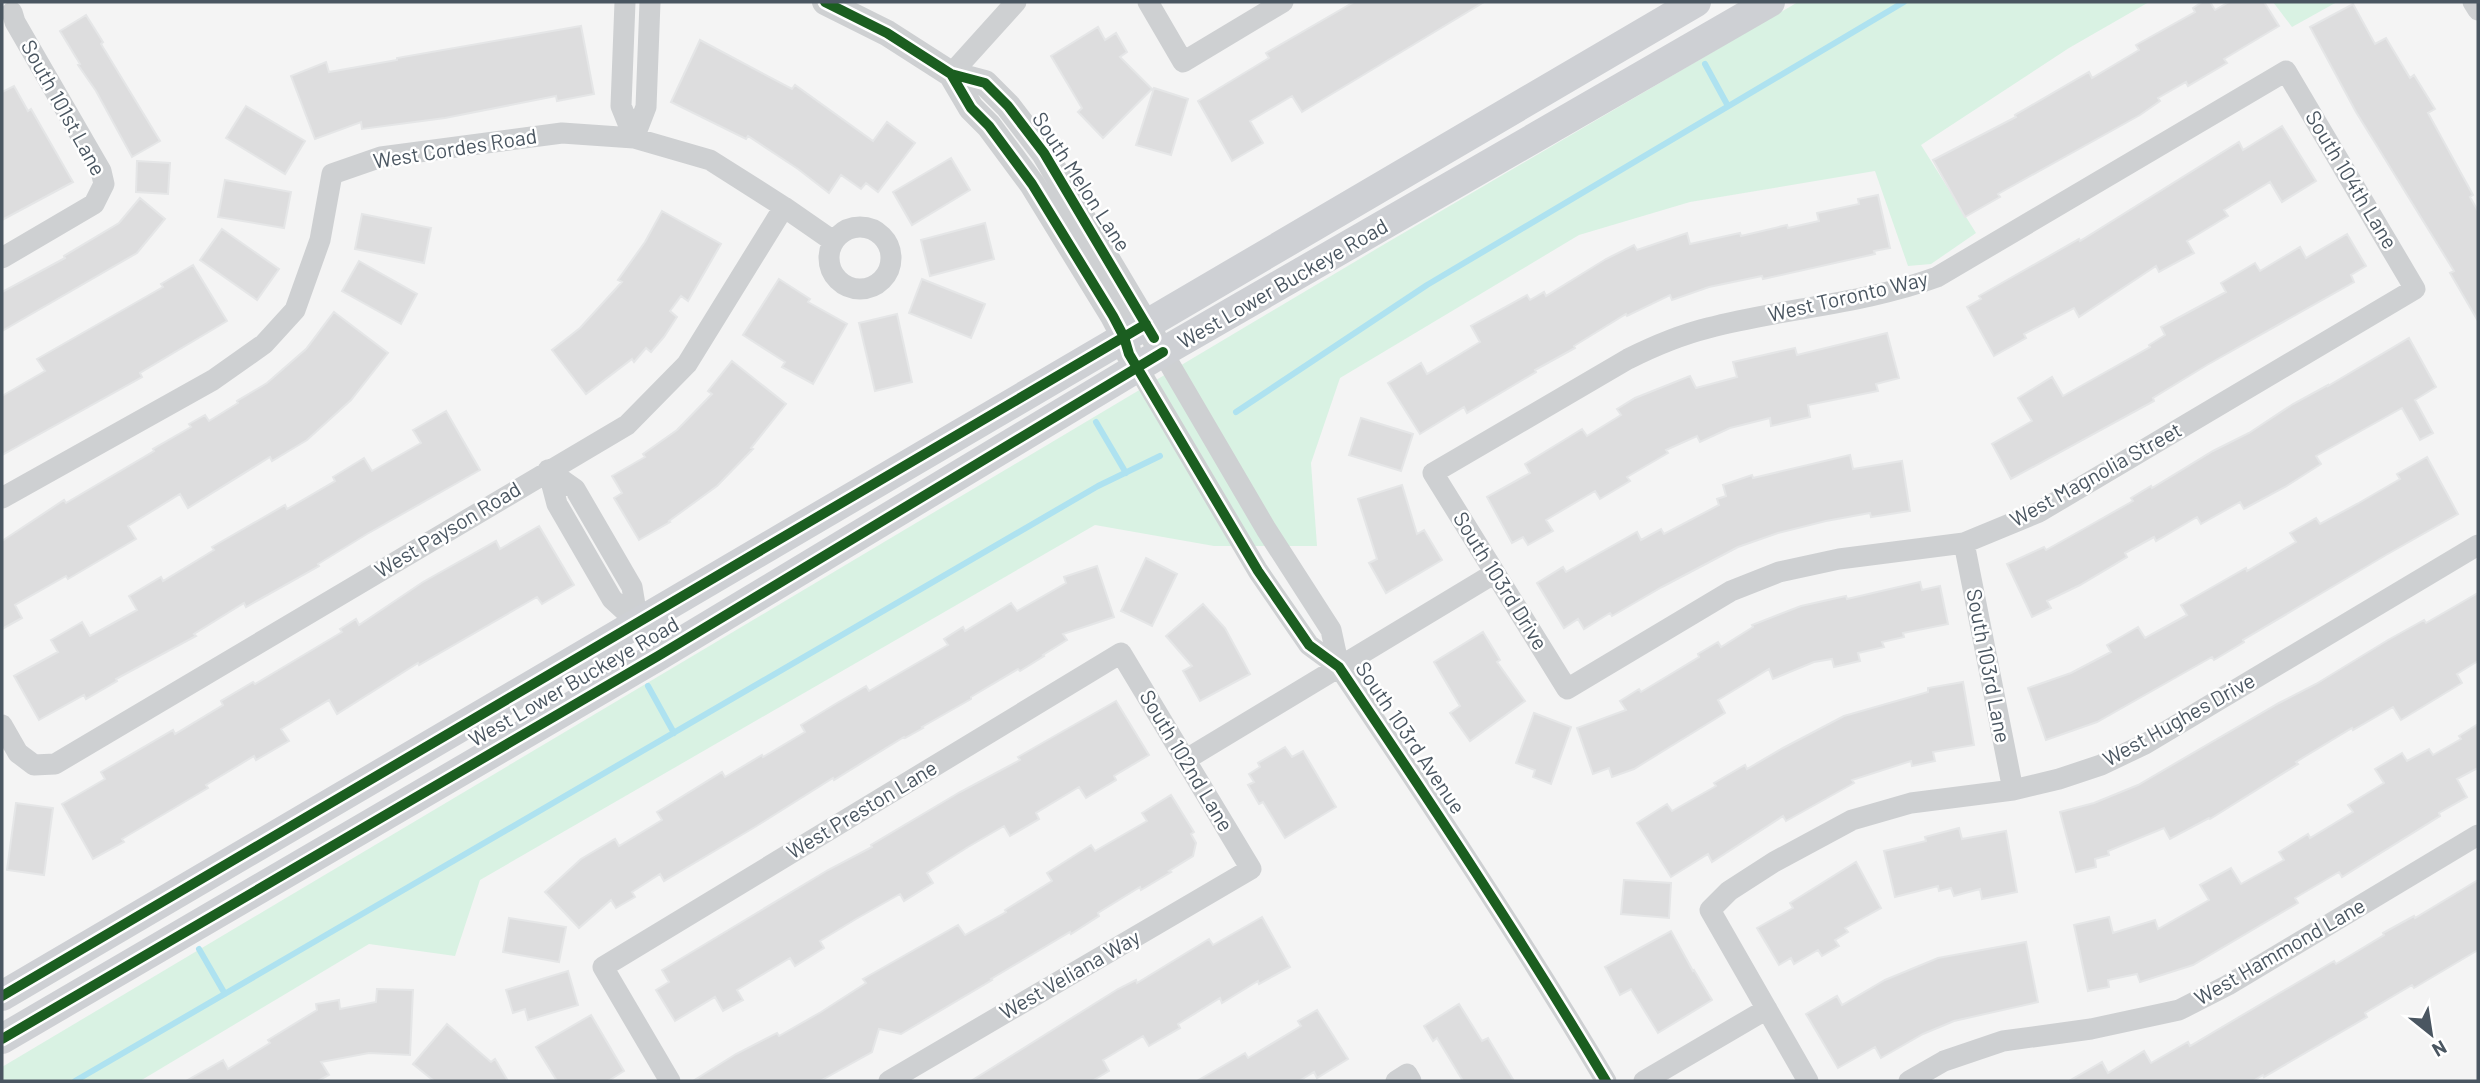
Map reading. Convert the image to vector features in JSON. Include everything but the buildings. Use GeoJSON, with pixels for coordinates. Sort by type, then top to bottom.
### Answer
{"type":"FeatureCollection","features":[{"type":"Feature","properties":{"kind":"main road","name":"West Lower Buckeye Road"},"geometry":{"type":"LineString","coordinates":[[2,1039],[658,656],[1142,345],[1696,2]]}},
{"type":"Feature","properties":{"kind":"main road","name":"West Lower Buckeye Road"},"geometry":{"type":"LineString","coordinates":[[2,996],[638,623],[1770,2]]}},
{"type":"Feature","properties":{"kind":"street"},"geometry":{"type":"LineString","coordinates":[[625,2],[621,106],[634,138]]}},
{"type":"Feature","properties":{"kind":"street"},"geometry":{"type":"LineString","coordinates":[[634,138],[646,107],[650,2]]}},
{"type":"Feature","properties":{"kind":"street","name":"South Melon Lane"},"geometry":{"type":"LineString","coordinates":[[825,2],[887,33],[951,74],[971,108],[989,127],[1032,184],[1142,345]]}},
{"type":"Feature","properties":{"kind":"street"},"geometry":{"type":"LineString","coordinates":[[951,74],[1016,2]]}},
{"type":"Feature","properties":{"kind":"street"},"geometry":{"type":"LineString","coordinates":[[1148,2],[1182,62],[1283,2]]}},
{"type":"Feature","properties":{"kind":"street"},"geometry":{"type":"LineString","coordinates":[[2473,2],[2478,10]]}},
{"type":"Feature","properties":{"kind":"street","name":"South 101st Lane"},"geometry":{"type":"LineString","coordinates":[[2,258],[94,204],[104,184],[101,170],[15,22],[13,11]]}},
{"type":"Feature","properties":{"kind":"street","name":"South 104th Lane"},"geometry":{"type":"LineString","coordinates":[[2286,71],[2415,289]]}},
{"type":"Feature","properties":{"kind":"street","name":"West Toronto Way"},"geometry":{"type":"LineString","coordinates":[[1433,473],[1658,344],[1711,327],[1900,290],[1937,277],[2286,71]]}},
{"type":"Feature","properties":{"kind":"street","name":"West Cordes Road"},"geometry":{"type":"LineString","coordinates":[[2,498],[213,380],[264,344],[295,310],[320,240],[332,174],[381,157],[562,133],[634,138],[710,160],[833,241]]}},
{"type":"Feature","properties":{"kind":"street","name":"West Payson Road"},"geometry":{"type":"LineString","coordinates":[[2,725],[18,753],[33,765],[55,764],[626,425],[687,365],[784,207]]}},
{"type":"Feature","properties":{"kind":"street","name":"West Magnolia Street"},"geometry":{"type":"LineString","coordinates":[[1567,689],[1731,591],[1779,572],[1839,559],[1964,543],[2039,512],[2415,289]]}},
{"type":"Feature","properties":{"kind":"street","name":"South 103rd Avenue"},"geometry":{"type":"LineString","coordinates":[[1142,345],[1331,630],[1339,667]]}},
{"type":"Feature","properties":{"kind":"street","name":"South 103rd Avenue"},"geometry":{"type":"LineString","coordinates":[[1142,345],[1258,571],[1309,645],[1339,667],[1537,965],[1606,1081]]}},
{"type":"Feature","properties":{"kind":"street"},"geometry":{"type":"LineString","coordinates":[[548,470],[557,504],[612,599],[638,623],[658,656]]}},
{"type":"Feature","properties":{"kind":"street","name":"South 103rd Drive"},"geometry":{"type":"LineString","coordinates":[[1433,473],[1567,689]]}},
{"type":"Feature","properties":{"kind":"street","name":"South 103rd Lane"},"geometry":{"type":"LineString","coordinates":[[1964,543],[2013,790]]}},
{"type":"Feature","properties":{"kind":"street","name":"West Hughes Drive"},"geometry":{"type":"LineString","coordinates":[[1767,1009],[1710,910],[1730,891],[1852,820],[1911,803],[2013,790],[2101,765],[2145,744],[2478,545]]}},
{"type":"Feature","properties":{"kind":"street"},"geometry":{"type":"LineString","coordinates":[[1185,760],[1495,573]]}},
{"type":"Feature","properties":{"kind":"street","name":"South 102nd Lane"},"geometry":{"type":"LineString","coordinates":[[1121,653],[1251,869]]}},
{"type":"Feature","properties":{"kind":"street","name":"West Preston Lane"},"geometry":{"type":"LineString","coordinates":[[669,1081],[603,967],[1121,653]]}},
{"type":"Feature","properties":{"kind":"street","name":"West Hammond Lane"},"geometry":{"type":"LineString","coordinates":[[1909,1081],[1944,1062],[2003,1041],[2091,1029],[2179,1010],[2228,985],[2478,835]]}},
{"type":"Feature","properties":{"kind":"street","name":"West Veliana Way"},"geometry":{"type":"LineString","coordinates":[[889,1081],[1251,869]]}},
{"type":"Feature","properties":{"kind":"street"},"geometry":{"type":"LineString","coordinates":[[1644,1081],[1767,1009],[1808,1081]]}},
{"type":"Feature","properties":{"kind":"green space"},"geometry":{"type":"Polygon","coordinates":[[[1798,2],[2149,2],[2069,48],[1921,145],[1976,233],[1931,264],[1908,266],[1875,171],[1690,202],[1579,235],[1340,378],[1311,463],[1317,546],[1214,546],[1095,525],[480,880],[455,956],[369,944],[140,1081],[2,1081],[2,1067],[1383,245],[1798,2]]]}},
{"type":"Feature","properties":{"kind":"green space"},"geometry":{"type":"Polygon","coordinates":[[[2273,2],[2337,2],[2292,27],[2273,2]]]}},
{"type":"Feature","properties":{"kind":"waterway"},"geometry":{"type":"LineString","coordinates":[[1236,412],[1427,285],[1904,2]]}},
{"type":"Feature","properties":{"kind":"waterway"},"geometry":{"type":"LineString","coordinates":[[1705,64],[1728,106]]}},
{"type":"Feature","properties":{"kind":"waterway"},"geometry":{"type":"LineString","coordinates":[[1096,422],[1126,473]]}},
{"type":"Feature","properties":{"kind":"waterway"},"geometry":{"type":"LineString","coordinates":[[75,1081],[1098,486],[1160,456]]}},
{"type":"Feature","properties":{"kind":"waterway"},"geometry":{"type":"LineString","coordinates":[[648,686],[674,733]]}},
{"type":"Feature","properties":{"kind":"waterway"},"geometry":{"type":"LineString","coordinates":[[199,949],[225,994]]}},
{"type":"Feature","properties":{"kind":"cycle path"},"geometry":{"type":"LineString","coordinates":[[825,2],[887,33],[951,74],[985,83],[1008,106],[1044,153],[1154,338]]}},
{"type":"Feature","properties":{"kind":"cycle path"},"geometry":{"type":"LineString","coordinates":[[951,74],[971,108],[989,126],[1032,184],[1113,316],[1129,354],[1258,571],[1309,645],[1339,667],[1475,872],[1606,1081]]}},
{"type":"Feature","properties":{"kind":"cycle path"},"geometry":{"type":"LineString","coordinates":[[2,996],[1146,324]]}},
{"type":"Feature","properties":{"kind":"cycle path"},"geometry":{"type":"LineString","coordinates":[[2,1039],[658,656],[1163,352]]}}]}
